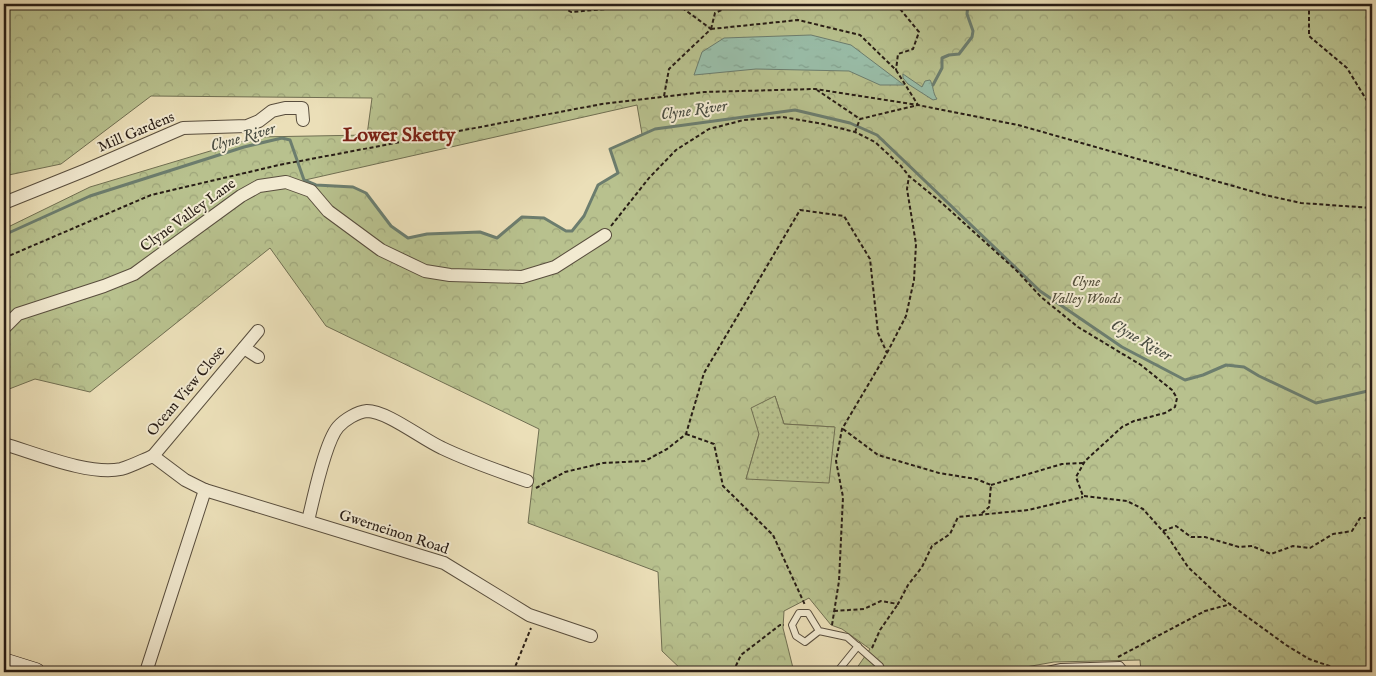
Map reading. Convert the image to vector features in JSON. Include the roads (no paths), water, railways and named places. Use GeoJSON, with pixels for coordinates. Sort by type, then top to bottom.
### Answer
{"type":"FeatureCollection","features":[{"type":"Feature","properties":{"kind":"main road"},"geometry":{"type":"LineString","coordinates":[[4,662],[36,672]]}},
{"type":"Feature","properties":{"kind":"street","name":"Mill Gardens"},"geometry":{"type":"LineString","coordinates":[[4,203],[183,128],[202,129],[247,126],[259,121],[272,111],[286,108],[302,108],[303,120]]}},
{"type":"Feature","properties":{"kind":"street","name":"Clyne Valley Lane"},"geometry":{"type":"LineString","coordinates":[[4,328],[18,314],[104,286],[134,274],[241,196],[259,186],[286,182],[311,191],[328,211],[381,250],[425,271],[450,275],[522,277],[554,267],[605,235]]}},
{"type":"Feature","properties":{"kind":"street","name":"Ocean View Close"},"geometry":{"type":"LineString","coordinates":[[153,456],[258,331]]}},
{"type":"Feature","properties":{"kind":"street","name":"Ocean View Close"},"geometry":{"type":"LineString","coordinates":[[244,348],[258,358]]}},
{"type":"Feature","properties":{"kind":"street"},"geometry":{"type":"LineString","coordinates":[[308,521],[328,443],[337,428],[350,417],[366,411],[379,413],[440,447],[514,471],[527,481]]}},
{"type":"Feature","properties":{"kind":"street"},"geometry":{"type":"LineString","coordinates":[[4,444],[97,470],[120,469],[153,456]]}},
{"type":"Feature","properties":{"kind":"street","name":"Gwerneinon Road"},"geometry":{"type":"LineString","coordinates":[[153,456],[185,480],[205,490],[444,564],[529,615],[591,636]]}},
{"type":"Feature","properties":{"kind":"street"},"geometry":{"type":"LineString","coordinates":[[146,672],[205,490]]}},
{"type":"Feature","properties":{"kind":"lane"},"geometry":{"type":"LineString","coordinates":[[819,631],[808,613],[799,613],[792,625],[796,636],[804,642],[819,631],[847,637],[869,655],[883,672]]}},
{"type":"Feature","properties":{"kind":"lane"},"geometry":{"type":"LineString","coordinates":[[837,672],[858,646]]}},
{"type":"Feature","properties":{"kind":"lane"},"geometry":{"type":"LineString","coordinates":[[1038,672],[1061,667],[1120,665],[1126,672]]}},
{"type":"Feature","properties":{"kind":"water"},"geometry":{"type":"Polygon","coordinates":[[[811,35],[851,45],[904,85],[880,85],[849,71],[756,69],[694,75],[702,52],[724,38],[811,35]]]}},
{"type":"Feature","properties":{"kind":"water"},"geometry":{"type":"Polygon","coordinates":[[[903,74],[922,87],[925,81],[930,80],[937,99],[933,100],[908,84],[903,78],[903,74]]]}},
{"type":"Feature","properties":{"kind":"waterway"},"geometry":{"type":"LineString","coordinates":[[933,85],[942,68],[942,58],[959,54],[972,37],[973,31],[967,14],[968,4]]}},
{"type":"Feature","properties":{"kind":"waterway","name":"Clyne River"},"geometry":{"type":"LineString","coordinates":[[4,235],[90,196],[244,147],[282,138],[290,140],[304,180],[316,185],[353,187],[366,193],[391,226],[408,238],[427,234],[480,232],[497,238],[522,217],[544,218],[566,231],[572,231],[584,216],[598,185],[618,173],[610,149],[655,129],[795,110],[850,123],[877,135],[1040,291],[1122,347],[1185,380],[1226,365],[1244,367],[1316,403],[1372,390]]}},
{"type":"Feature","properties":{"kind":"district","name":"Lower Sketty"},"geometry":{"type":"Point","coordinates":[399,135]}},
{"type":"Feature","properties":{"kind":"park label","name":"Clyne Valley Woods"},"geometry":{"type":"Point","coordinates":[1086,290]}}]}
